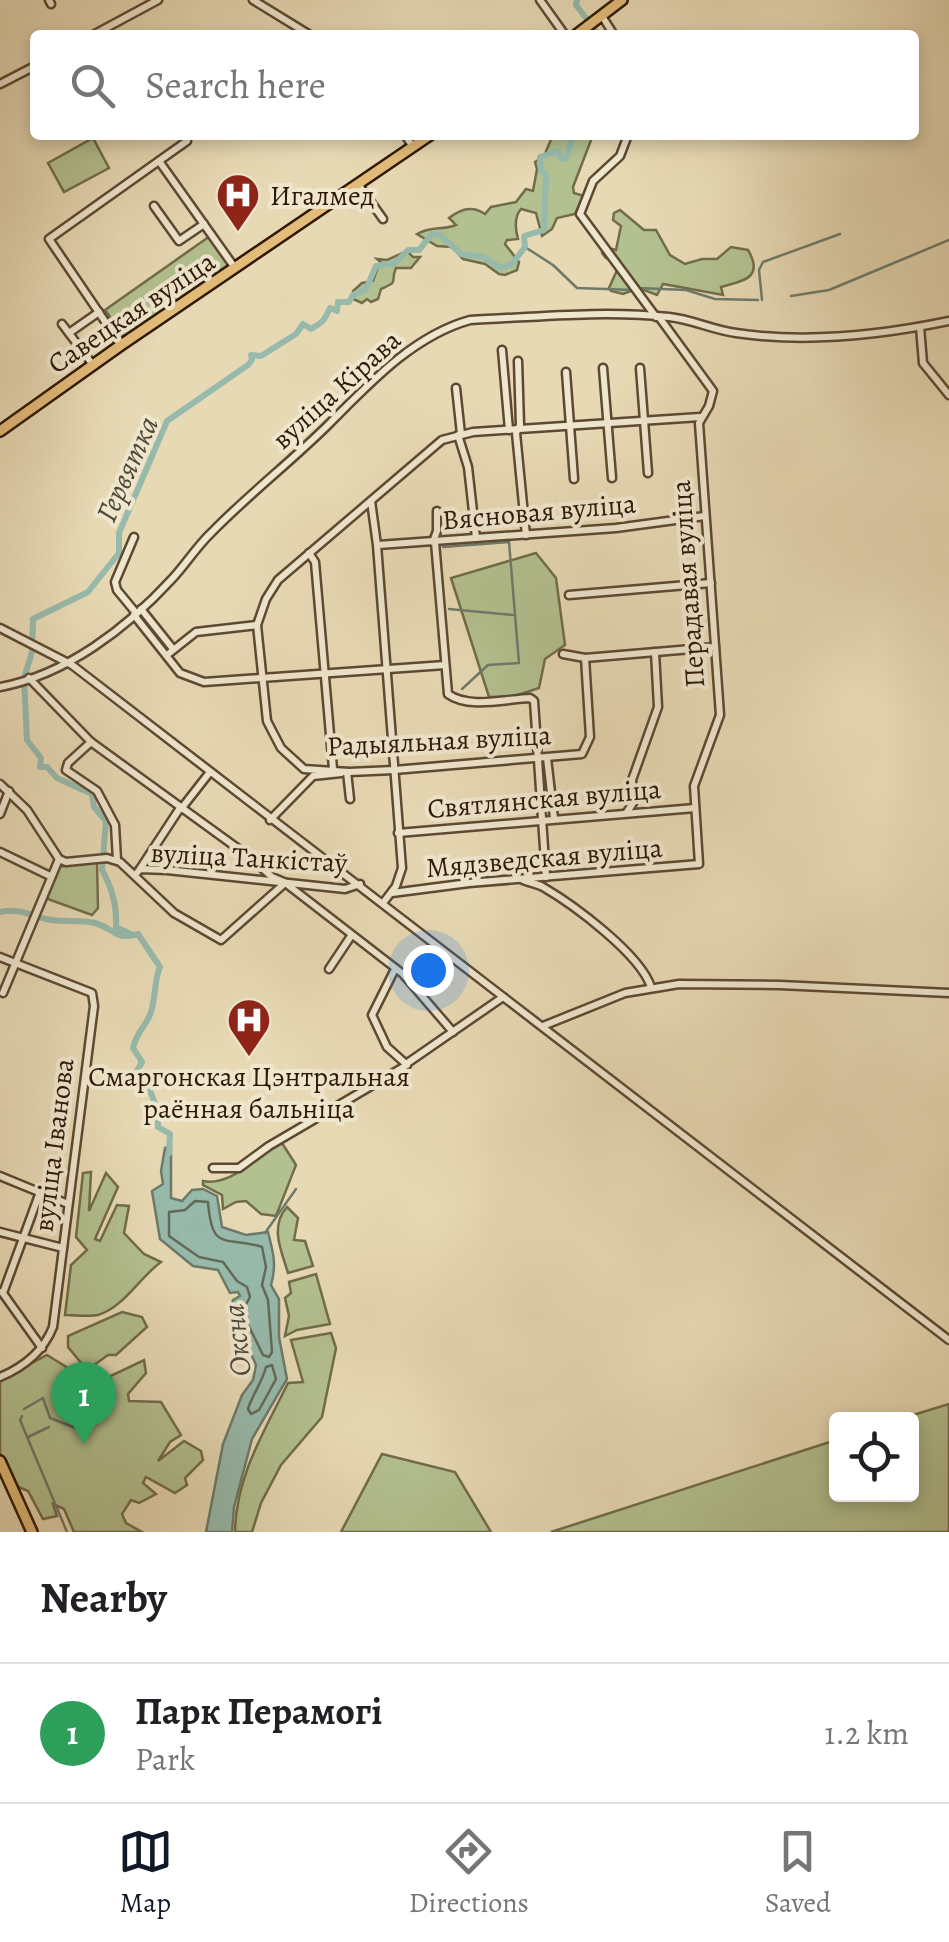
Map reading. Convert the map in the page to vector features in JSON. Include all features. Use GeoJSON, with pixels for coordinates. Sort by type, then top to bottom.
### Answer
{"type":"FeatureCollection","features":[{"type":"Feature","properties":{"kind":"main road"},"geometry":{"type":"LineString","coordinates":[[583,30],[622,0]]}},
{"type":"Feature","properties":{"kind":"main road","name":"Савецкая вуліца"},"geometry":{"type":"LineString","coordinates":[[2,428],[423,140]]}},
{"type":"Feature","properties":{"kind":"main road"},"geometry":{"type":"LineString","coordinates":[[0,1460],[31,1532]]}},
{"type":"Feature","properties":{"kind":"street"},"geometry":{"type":"LineString","coordinates":[[102,30],[158,0]]}},
{"type":"Feature","properties":{"kind":"street"},"geometry":{"type":"LineString","coordinates":[[254,0],[302,30]]}},
{"type":"Feature","properties":{"kind":"street"},"geometry":{"type":"LineString","coordinates":[[540,0],[561,30]]}},
{"type":"Feature","properties":{"kind":"street"},"geometry":{"type":"LineString","coordinates":[[602,16],[611,30]]}},
{"type":"Feature","properties":{"kind":"street"},"geometry":{"type":"LineString","coordinates":[[0,84],[30,69]]}},
{"type":"Feature","properties":{"kind":"street"},"geometry":{"type":"LineString","coordinates":[[408,140],[413,147]]}},
{"type":"Feature","properties":{"kind":"street"},"geometry":{"type":"LineString","coordinates":[[626,140],[620,156],[593,181],[580,214],[657,317]]}},
{"type":"Feature","properties":{"kind":"street"},"geometry":{"type":"LineString","coordinates":[[121,344],[49,239],[187,141]]}},
{"type":"Feature","properties":{"kind":"street"},"geometry":{"type":"LineString","coordinates":[[159,161],[235,268]]}},
{"type":"Feature","properties":{"kind":"street"},"geometry":{"type":"LineString","coordinates":[[358,184],[382,218]]}},
{"type":"Feature","properties":{"kind":"street"},"geometry":{"type":"LineString","coordinates":[[154,206],[179,241],[204,224]]}},
{"type":"Feature","properties":{"kind":"street"},"geometry":{"type":"LineString","coordinates":[[69,333],[99,312]]}},
{"type":"Feature","properties":{"kind":"street","name":"вуліца Кірава"},"geometry":{"type":"LineString","coordinates":[[0,687],[69,664],[137,612],[212,532],[381,374],[434,334],[470,320],[588,314],[657,317],[762,336],[896,332],[949,322]]}},
{"type":"Feature","properties":{"kind":"street","name":"Перадавая вуліца"},"geometry":{"type":"LineString","coordinates":[[657,317],[711,386],[709,406],[700,417],[719,720],[696,782],[698,864]]}},
{"type":"Feature","properties":{"kind":"street"},"geometry":{"type":"LineString","coordinates":[[62,324],[93,365]]}},
{"type":"Feature","properties":{"kind":"street"},"geometry":{"type":"LineString","coordinates":[[920,327],[924,364],[949,396]]}},
{"type":"Feature","properties":{"kind":"street"},"geometry":{"type":"LineString","coordinates":[[502,350],[509,430]]}},
{"type":"Feature","properties":{"kind":"street"},"geometry":{"type":"LineString","coordinates":[[518,361],[518,468],[526,535]]}},
{"type":"Feature","properties":{"kind":"street"},"geometry":{"type":"LineString","coordinates":[[603,368],[612,478]]}},
{"type":"Feature","properties":{"kind":"street"},"geometry":{"type":"LineString","coordinates":[[640,368],[648,474]]}},
{"type":"Feature","properties":{"kind":"street"},"geometry":{"type":"LineString","coordinates":[[566,372],[574,479]]}},
{"type":"Feature","properties":{"kind":"street"},"geometry":{"type":"LineString","coordinates":[[456,388],[476,538]]}},
{"type":"Feature","properties":{"kind":"street"},"geometry":{"type":"LineString","coordinates":[[507,397],[518,397]]}},
{"type":"Feature","properties":{"kind":"street"},"geometry":{"type":"LineString","coordinates":[[170,652],[203,630],[257,625],[271,588],[434,445],[460,435],[700,417]]}},
{"type":"Feature","properties":{"kind":"street"},"geometry":{"type":"LineString","coordinates":[[371,501],[402,873],[383,904]]}},
{"type":"Feature","properties":{"kind":"street"},"geometry":{"type":"LineString","coordinates":[[436,511],[437,535],[433,542],[448,694],[468,701],[532,699],[546,877]]}},
{"type":"Feature","properties":{"kind":"street","name":"Вясновая вуліца"},"geometry":{"type":"LineString","coordinates":[[377,545],[526,535],[705,516]]}},
{"type":"Feature","properties":{"kind":"street"},"geometry":{"type":"LineString","coordinates":[[134,537],[116,582],[117,590],[170,652],[180,672],[191,679],[210,683],[445,665]]}},
{"type":"Feature","properties":{"kind":"street"},"geometry":{"type":"LineString","coordinates":[[270,820],[314,776],[330,771],[315,562],[309,553]]}},
{"type":"Feature","properties":{"kind":"street"},"geometry":{"type":"LineString","coordinates":[[569,595],[710,583]]}},
{"type":"Feature","properties":{"kind":"street","name":"Радыяльная вуліца"},"geometry":{"type":"LineString","coordinates":[[257,625],[270,732],[290,759],[304,769],[348,773],[580,754],[588,746],[585,658]]}},
{"type":"Feature","properties":{"kind":"street"},"geometry":{"type":"LineString","coordinates":[[0,628],[69,664],[949,1340]]}},
{"type":"Feature","properties":{"kind":"street"},"geometry":{"type":"LineString","coordinates":[[562,654],[585,658],[714,647]]}},
{"type":"Feature","properties":{"kind":"street"},"geometry":{"type":"LineString","coordinates":[[627,812],[633,803],[632,780],[658,706],[654,652]]}},
{"type":"Feature","properties":{"kind":"street"},"geometry":{"type":"LineString","coordinates":[[26,679],[92,742],[396,968],[453,1032]]}},
{"type":"Feature","properties":{"kind":"street"},"geometry":{"type":"LineString","coordinates":[[92,742],[68,763],[66,770],[97,791],[116,825],[117,860]]}},
{"type":"Feature","properties":{"kind":"street"},"geometry":{"type":"LineString","coordinates":[[547,758],[554,818]]}},
{"type":"Feature","properties":{"kind":"street"},"geometry":{"type":"LineString","coordinates":[[304,769],[314,776]]}},
{"type":"Feature","properties":{"kind":"street"},"geometry":{"type":"LineString","coordinates":[[138,872],[210,772]]}},
{"type":"Feature","properties":{"kind":"street"},"geometry":{"type":"LineString","coordinates":[[348,773],[350,799]]}},
{"type":"Feature","properties":{"kind":"street"},"geometry":{"type":"LineString","coordinates":[[0,784],[27,810],[59,859],[2,992]]}},
{"type":"Feature","properties":{"kind":"street"},"geometry":{"type":"LineString","coordinates":[[0,814],[10,792]]}},
{"type":"Feature","properties":{"kind":"street"},"geometry":{"type":"LineString","coordinates":[[633,803],[641,811]]}},
{"type":"Feature","properties":{"kind":"street","name":"Святлянская вуліца"},"geometry":{"type":"LineString","coordinates":[[398,832],[695,808]]}},
{"type":"Feature","properties":{"kind":"street"},"geometry":{"type":"LineString","coordinates":[[0,852],[50,876]]}},
{"type":"Feature","properties":{"kind":"street","name":"вуліца Танкістаў"},"geometry":{"type":"LineString","coordinates":[[59,859],[117,860],[138,872],[174,914],[221,940],[284,882]]}},
{"type":"Feature","properties":{"kind":"street","name":"Мядзведская вуліца"},"geometry":{"type":"LineString","coordinates":[[392,893],[698,864]]}},
{"type":"Feature","properties":{"kind":"street","name":"вуліца Танкістаў"},"geometry":{"type":"LineString","coordinates":[[138,872],[346,889],[360,884]]}},
{"type":"Feature","properties":{"kind":"street"},"geometry":{"type":"LineString","coordinates":[[520,879],[543,887],[618,942],[642,968],[651,987]]}},
{"type":"Feature","properties":{"kind":"street"},"geometry":{"type":"LineString","coordinates":[[329,969],[351,936]]}},
{"type":"Feature","properties":{"kind":"street","name":"вуліца Іванова"},"geometry":{"type":"LineString","coordinates":[[0,957],[94,997],[54,1327],[42,1348]]}},
{"type":"Feature","properties":{"kind":"street"},"geometry":{"type":"LineString","coordinates":[[396,968],[372,1015],[383,1041],[406,1064]]}},
{"type":"Feature","properties":{"kind":"street"},"geometry":{"type":"LineString","coordinates":[[543,1026],[600,1002],[651,987],[780,984],[949,992]]}},
{"type":"Feature","properties":{"kind":"street"},"geometry":{"type":"LineString","coordinates":[[213,1168],[239,1168],[406,1064],[503,996]]}},
{"type":"Feature","properties":{"kind":"street"},"geometry":{"type":"LineString","coordinates":[[0,1176],[68,1204]]}},
{"type":"Feature","properties":{"kind":"street"},"geometry":{"type":"LineString","coordinates":[[0,1377],[20,1368],[42,1348],[2,1291],[40,1192]]}},
{"type":"Feature","properties":{"kind":"street"},"geometry":{"type":"LineString","coordinates":[[0,1232],[63,1248]]}},
{"type":"Feature","properties":{"kind":"green space"},"geometry":{"type":"Polygon","coordinates":[[[94,140],[109,168],[64,192],[48,163],[94,140]]]}},
{"type":"Feature","properties":{"kind":"green space"},"geometry":{"type":"Polygon","coordinates":[[[551,140],[591,140],[573,187],[574,193],[584,196],[575,214],[557,218],[552,229],[542,236],[536,213],[521,209],[517,216],[518,239],[507,240],[505,244],[519,262],[517,270],[499,274],[485,264],[463,259],[452,247],[437,246],[417,234],[456,225],[449,218],[462,210],[485,214],[491,207],[516,202],[526,189],[533,191],[535,162],[544,156],[551,140]]]}},
{"type":"Feature","properties":{"kind":"green space"},"geometry":{"type":"Polygon","coordinates":[[[620,210],[644,230],[656,230],[670,255],[685,264],[717,259],[731,247],[748,250],[753,260],[752,273],[721,287],[723,295],[663,284],[657,295],[639,288],[623,294],[611,291],[618,268],[613,259],[602,253],[604,247],[616,250],[621,226],[613,220],[614,213],[620,210]]]}},
{"type":"Feature","properties":{"kind":"green space"},"geometry":{"type":"Polygon","coordinates":[[[210,236],[230,267],[125,338],[105,310],[210,236]]]}},
{"type":"Feature","properties":{"kind":"green space"},"geometry":{"type":"Polygon","coordinates":[[[407,251],[420,257],[411,268],[396,268],[393,283],[381,289],[378,299],[362,303],[353,299],[353,291],[362,283],[373,281],[378,267],[384,265],[377,259],[387,260],[407,251]]]}},
{"type":"Feature","properties":{"kind":"green space"},"geometry":{"type":"Polygon","coordinates":[[[536,553],[556,578],[565,645],[545,659],[539,688],[515,696],[489,697],[451,578],[536,553]]]}},
{"type":"Feature","properties":{"kind":"green space"},"geometry":{"type":"Polygon","coordinates":[[[97,862],[98,908],[92,915],[45,898],[58,867],[97,862]]]}},
{"type":"Feature","properties":{"kind":"green space"},"geometry":{"type":"Polygon","coordinates":[[[282,1143],[296,1165],[276,1216],[261,1214],[246,1201],[223,1209],[222,1195],[203,1185],[203,1181],[234,1175],[282,1143]]]}},
{"type":"Feature","properties":{"kind":"green space"},"geometry":{"type":"Polygon","coordinates":[[[91,1172],[89,1211],[106,1173],[118,1187],[95,1239],[100,1241],[117,1205],[129,1206],[124,1233],[144,1254],[161,1262],[107,1311],[94,1316],[65,1315],[71,1265],[87,1250],[76,1237],[83,1173],[91,1172]]]}},
{"type":"Feature","properties":{"kind":"green space"},"geometry":{"type":"Polygon","coordinates":[[[287,1207],[298,1218],[294,1240],[305,1241],[313,1266],[288,1273],[278,1231],[287,1207]]]}},
{"type":"Feature","properties":{"kind":"green space"},"geometry":{"type":"Polygon","coordinates":[[[316,1274],[330,1324],[285,1336],[289,1282],[316,1274]]]}},
{"type":"Feature","properties":{"kind":"green space"},"geometry":{"type":"Polygon","coordinates":[[[122,1312],[142,1317],[147,1327],[116,1355],[108,1355],[87,1370],[68,1347],[68,1336],[122,1312]]]}},
{"type":"Feature","properties":{"kind":"green space"},"geometry":{"type":"Polygon","coordinates":[[[331,1333],[336,1348],[322,1417],[281,1465],[261,1503],[252,1532],[235,1532],[240,1492],[261,1437],[288,1383],[303,1382],[291,1340],[331,1333]]]}},
{"type":"Feature","properties":{"kind":"green space"},"geometry":{"type":"Polygon","coordinates":[[[47,1355],[94,1384],[144,1360],[146,1373],[128,1394],[129,1401],[161,1402],[181,1435],[170,1442],[158,1461],[184,1441],[201,1451],[203,1460],[185,1478],[187,1485],[175,1493],[146,1477],[143,1483],[156,1494],[139,1503],[131,1500],[122,1514],[126,1523],[142,1532],[74,1532],[64,1509],[53,1504],[57,1516],[43,1519],[28,1491],[14,1485],[0,1453],[0,1380],[47,1355]]]}},
{"type":"Feature","properties":{"kind":"green space"},"geometry":{"type":"Polygon","coordinates":[[[949,1404],[949,1532],[551,1532],[829,1442],[829,1502],[919,1502],[919,1413],[949,1404]]]}},
{"type":"Feature","properties":{"kind":"green space"},"geometry":{"type":"Polygon","coordinates":[[[382,1454],[455,1472],[491,1532],[341,1532],[382,1454]]]}},
{"type":"Feature","properties":{"kind":"water"},"geometry":{"type":"Polygon","coordinates":[[[171,1146],[171,1198],[182,1201],[192,1190],[203,1189],[217,1196],[222,1227],[246,1235],[268,1232],[273,1252],[271,1285],[279,1299],[279,1337],[287,1379],[252,1439],[234,1507],[232,1532],[206,1532],[223,1444],[242,1395],[253,1380],[256,1365],[231,1309],[233,1300],[240,1296],[238,1292],[230,1293],[218,1270],[193,1266],[160,1239],[152,1191],[163,1184],[165,1148],[171,1146]]]}},
{"type":"Feature","properties":{"kind":"waterway","name":"Гервятка"},"geometry":{"type":"LineString","coordinates":[[577,0],[576,5],[586,18]]}},
{"type":"Feature","properties":{"kind":"waterway","name":"Гервятка"},"geometry":{"type":"LineString","coordinates":[[133,935],[116,927],[114,899],[102,870],[106,821],[94,807],[92,794],[57,778],[47,767],[40,767],[41,758],[27,740],[24,678],[32,652],[33,619],[88,592],[119,553],[119,533],[167,421],[248,365],[251,355],[261,356],[296,334],[303,324],[311,329],[318,325],[330,308],[337,311],[338,302],[349,302],[353,295],[366,289],[376,266],[395,263],[408,250],[419,250],[432,234],[440,235],[461,254],[484,257],[500,268],[512,264],[525,247],[524,236],[544,230],[546,174],[541,171],[540,157],[558,151],[560,158],[566,159],[572,140]]}},
{"type":"Feature","properties":{"kind":"waterway"},"geometry":{"type":"LineString","coordinates":[[762,300],[759,270],[763,262],[840,234]]}},
{"type":"Feature","properties":{"kind":"waterway"},"geometry":{"type":"LineString","coordinates":[[791,296],[829,290],[949,240]]}},
{"type":"Feature","properties":{"kind":"waterway"},"geometry":{"type":"LineString","coordinates":[[525,247],[553,265],[577,288],[633,290]]}},
{"type":"Feature","properties":{"kind":"waterway"},"geometry":{"type":"LineString","coordinates":[[639,288],[686,290],[715,299],[758,300]]}},
{"type":"Feature","properties":{"kind":"waterway"},"geometry":{"type":"LineString","coordinates":[[443,547],[509,542],[519,663],[488,665],[462,689]]}},
{"type":"Feature","properties":{"kind":"waterway"},"geometry":{"type":"LineString","coordinates":[[449,609],[513,615]]}},
{"type":"Feature","properties":{"kind":"waterway","name":"Оксна"},"geometry":{"type":"LineString","coordinates":[[0,912],[18,911],[52,920],[89,922],[119,935],[138,934],[160,967],[151,1012],[133,1048],[142,1062],[138,1080],[148,1084],[158,1113],[158,1127],[170,1134],[169,1153]]}},
{"type":"Feature","properties":{"kind":"waterway"},"geometry":{"type":"LineString","coordinates":[[265,1233],[296,1189]]}},
{"type":"Feature","properties":{"kind":"waterway"},"geometry":{"type":"LineString","coordinates":[[24,1409],[43,1398],[50,1418],[81,1430]]}},
{"type":"Feature","properties":{"kind":"waterway"},"geometry":{"type":"LineString","coordinates":[[22,1416],[20,1420],[67,1532]]}},
{"type":"Feature","properties":{"kind":"waterway"},"geometry":{"type":"LineString","coordinates":[[28,1437],[49,1427]]}},
{"type":"Feature","properties":{"kind":"place","name":"Игалмед"},"geometry":{"type":"Point","coordinates":[238,233]}},
{"type":"Feature","properties":{"kind":"place","name":"Смаргонская Цэнтральная раённая бальніца"},"geometry":{"type":"Point","coordinates":[249,1058]}},
{"type":"Feature","properties":{"kind":"place","name":"Парк Перамогі"},"geometry":{"type":"Point","coordinates":[84,1444]}}]}
